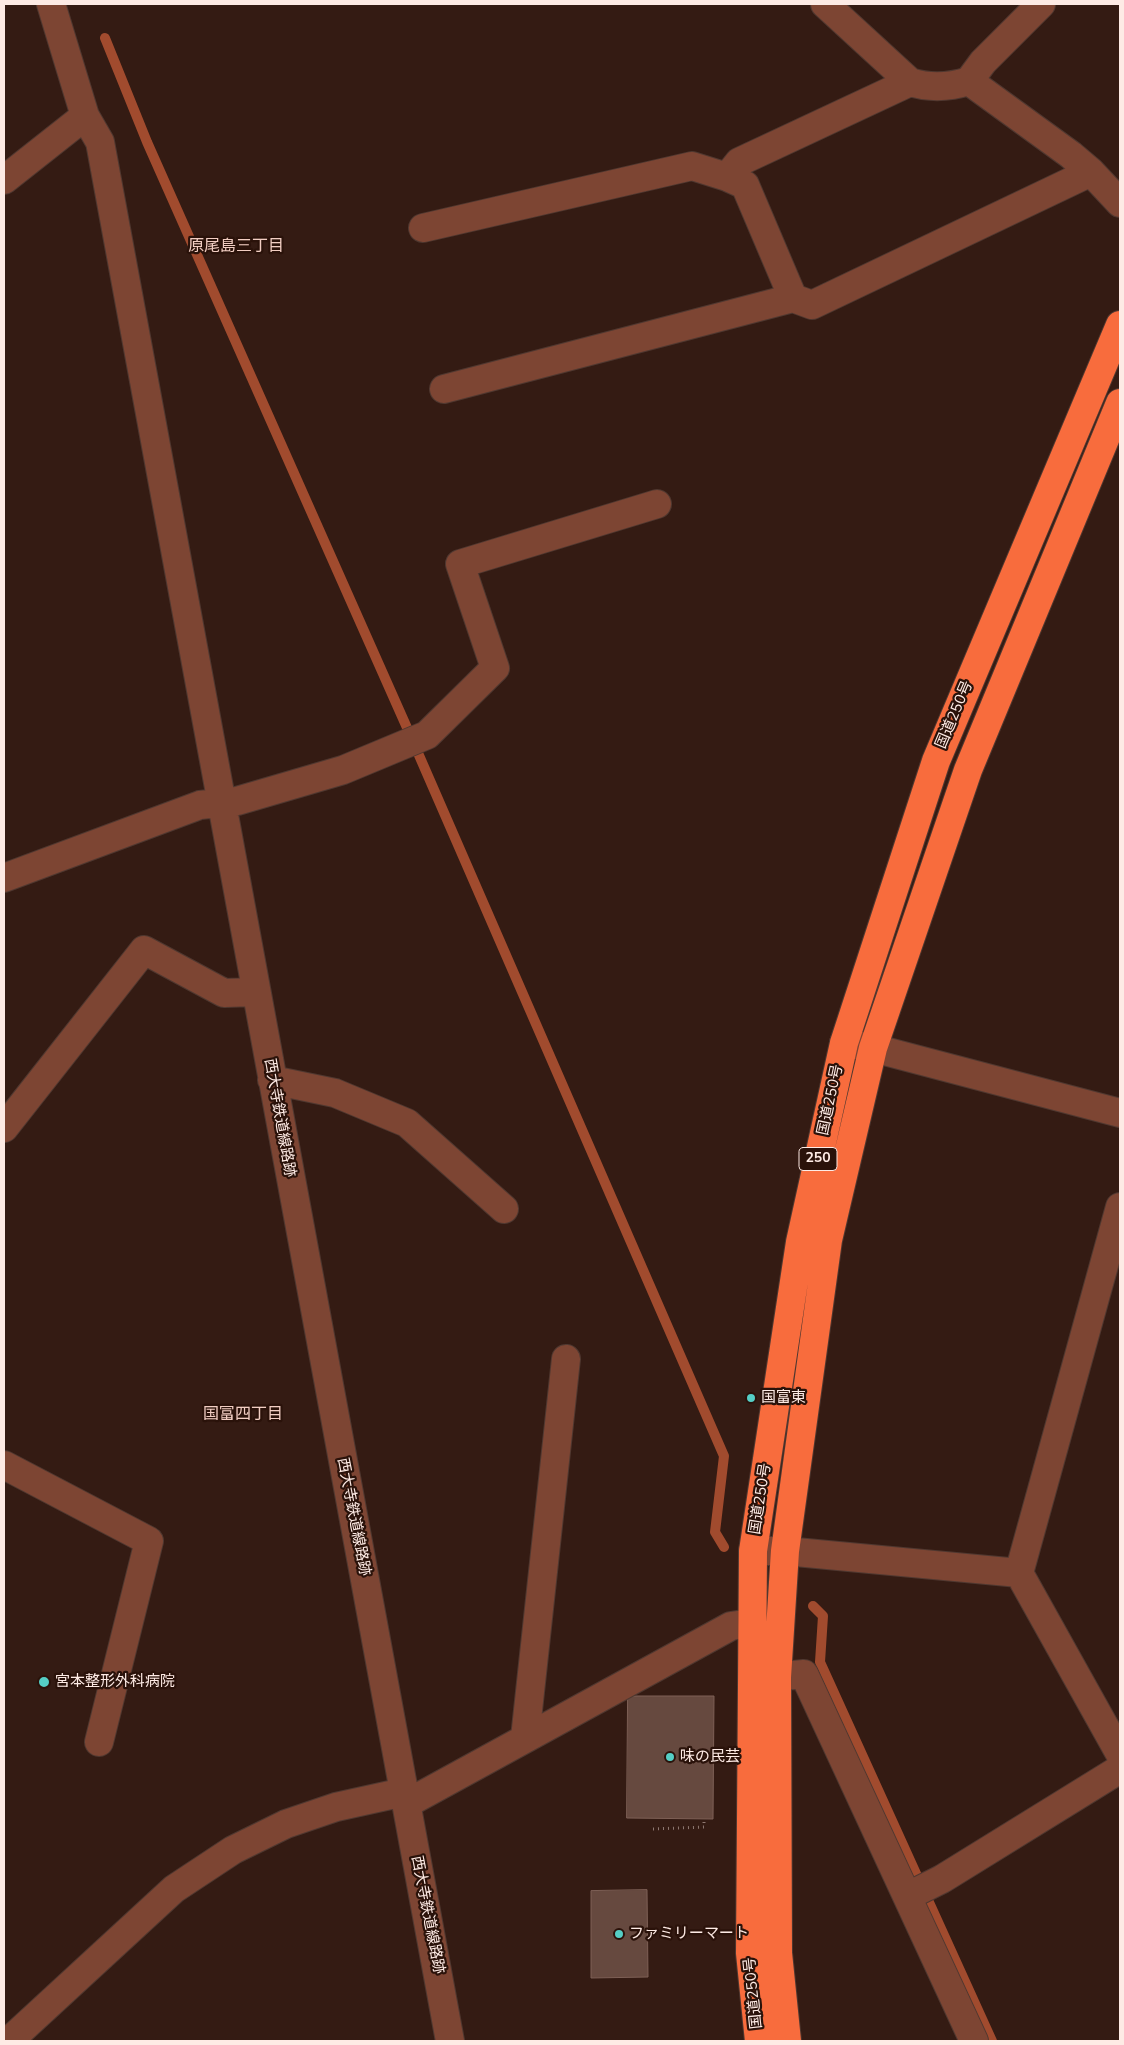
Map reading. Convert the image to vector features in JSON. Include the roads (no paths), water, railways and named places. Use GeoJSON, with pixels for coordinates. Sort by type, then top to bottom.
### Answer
{"type":"FeatureCollection","features":[{"type":"Feature","properties":{"kind":"highway","name":"国道250号"},"geometry":{"type":"LineString","coordinates":[[787,2041],[778,1953],[764,1678],[751,1624],[753,1551],[800,1242],[844,1043],[936,761],[1120,325]]}},
{"type":"Feature","properties":{"kind":"highway","name":"国道250号"},"geometry":{"type":"LineString","coordinates":[[759,2041],[750,1953],[764,1678],[785,1551],[828,1240],[873,1048],[968,770],[1120,403]]}},
{"type":"Feature","properties":{"kind":"street","name":"西大寺鉄道線路跡"},"geometry":{"type":"LineString","coordinates":[[51,4],[85,116],[100,142],[450,2041]]}},
{"type":"Feature","properties":{"kind":"street"},"geometry":{"type":"LineString","coordinates":[[825,4],[910,82],[920,85],[954,86],[969,81],[983,62],[1041,4]]}},
{"type":"Feature","properties":{"kind":"street"},"geometry":{"type":"LineString","coordinates":[[969,81],[1071,154],[1120,202]]}},
{"type":"Feature","properties":{"kind":"street"},"geometry":{"type":"LineString","coordinates":[[726,177],[739,162],[910,82]]}},
{"type":"Feature","properties":{"kind":"street"},"geometry":{"type":"LineString","coordinates":[[4,180],[85,116]]}},
{"type":"Feature","properties":{"kind":"street"},"geometry":{"type":"LineString","coordinates":[[423,228],[692,166],[746,185],[793,298]]}},
{"type":"Feature","properties":{"kind":"street"},"geometry":{"type":"LineString","coordinates":[[444,389],[793,298],[812,305],[1091,172]]}},
{"type":"Feature","properties":{"kind":"street"},"geometry":{"type":"LineString","coordinates":[[4,878],[200,805],[237,802],[343,770],[427,735],[495,668],[460,564],[657,504]]}},
{"type":"Feature","properties":{"kind":"street"},"geometry":{"type":"LineString","coordinates":[[4,1128],[144,950],[224,993],[256,992]]}},
{"type":"Feature","properties":{"kind":"street"},"geometry":{"type":"LineString","coordinates":[[844,1043],[873,1048],[1120,1113]]}},
{"type":"Feature","properties":{"kind":"street"},"geometry":{"type":"LineString","coordinates":[[272,1080],[335,1093],[407,1123],[504,1209]]}},
{"type":"Feature","properties":{"kind":"street"},"geometry":{"type":"LineString","coordinates":[[1120,1207],[1019,1573],[1120,1754]]}},
{"type":"Feature","properties":{"kind":"street"},"geometry":{"type":"LineString","coordinates":[[525,1738],[566,1359]]}},
{"type":"Feature","properties":{"kind":"street"},"geometry":{"type":"LineString","coordinates":[[4,1465],[149,1541],[99,1742]]}},
{"type":"Feature","properties":{"kind":"street"},"geometry":{"type":"LineString","coordinates":[[753,1551],[785,1551],[1019,1573]]}},
{"type":"Feature","properties":{"kind":"street"},"geometry":{"type":"LineString","coordinates":[[9,2041],[174,1889],[233,1850],[286,1824],[336,1807],[405,1798],[525,1738],[732,1626],[751,1624]]}},
{"type":"Feature","properties":{"kind":"street"},"geometry":{"type":"LineString","coordinates":[[764,1678],[804,1674],[918,1891],[974,2041]]}},
{"type":"Feature","properties":{"kind":"street"},"geometry":{"type":"LineString","coordinates":[[918,1891],[1120,1769]]}},
{"type":"Feature","properties":{"kind":"waterway"},"geometry":{"type":"LineString","coordinates":[[105,38],[147,142],[408,730],[724,1456],[715,1532],[724,1547]]}},
{"type":"Feature","properties":{"kind":"waterway"},"geometry":{"type":"LineString","coordinates":[[813,1606],[823,1616],[820,1662],[992,2041]]}},
{"type":"Feature","properties":{"kind":"place","name":"国富東"},"geometry":{"type":"Point","coordinates":[751,1398]}},
{"type":"Feature","properties":{"kind":"place","name":"宮本整形外科病院"},"geometry":{"type":"Point","coordinates":[44,1682]}},
{"type":"Feature","properties":{"kind":"place","name":"味の民芸"},"geometry":{"type":"Point","coordinates":[670,1757]}},
{"type":"Feature","properties":{"kind":"place","name":"ファミリーマート"},"geometry":{"type":"Point","coordinates":[619,1934]}},
{"type":"Feature","properties":{"kind":"district","name":"原尾島三丁目"},"geometry":{"type":"Point","coordinates":[236,247]}},
{"type":"Feature","properties":{"kind":"district","name":"国富四丁目"},"geometry":{"type":"Point","coordinates":[243,1415]}}]}
